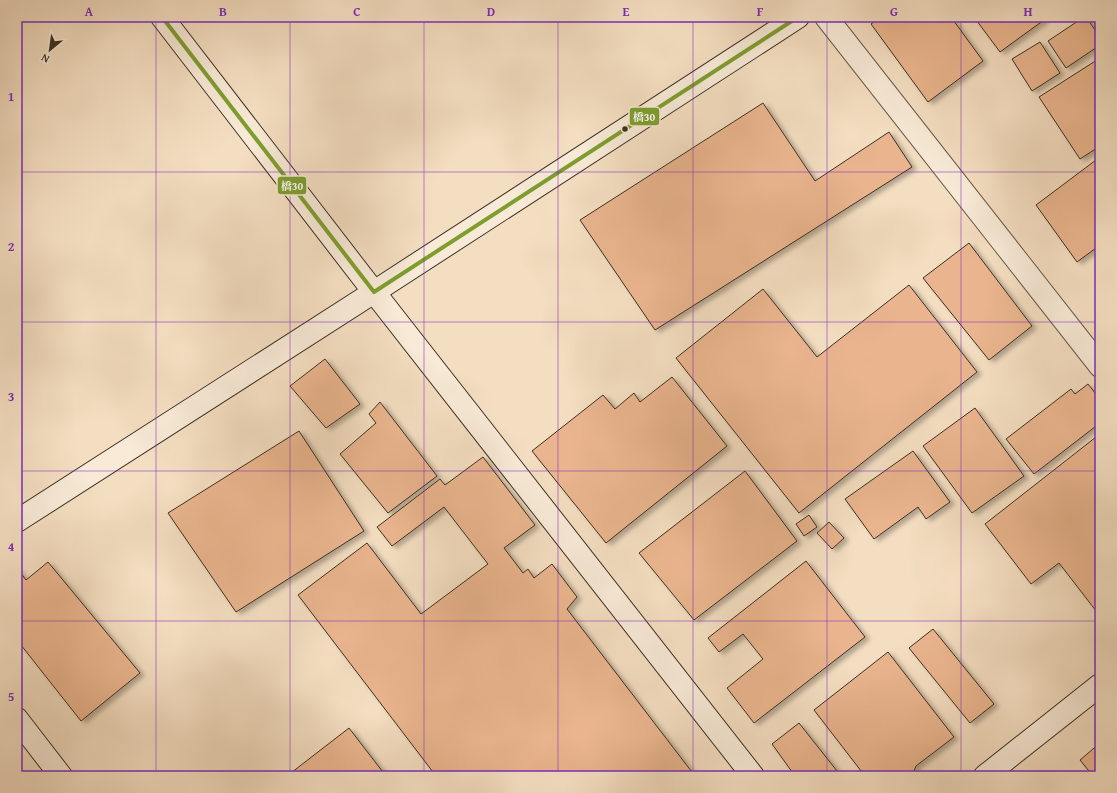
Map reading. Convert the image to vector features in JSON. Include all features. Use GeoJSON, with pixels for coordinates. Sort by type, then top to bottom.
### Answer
{"type":"FeatureCollection","features":[{"type":"Feature","properties":{"kind":"street"},"geometry":{"type":"LineString","coordinates":[[162,17],[374,292],[753,776]]}},
{"type":"Feature","properties":{"kind":"street"},"geometry":{"type":"LineString","coordinates":[[17,521],[798,17]]}},
{"type":"Feature","properties":{"kind":"street"},"geometry":{"type":"LineString","coordinates":[[826,17],[1100,366]]}},
{"type":"Feature","properties":{"kind":"street"},"geometry":{"type":"LineString","coordinates":[[985,776],[1100,685]]}},
{"type":"Feature","properties":{"kind":"street"},"geometry":{"type":"LineString","coordinates":[[17,719],[61,776]]}},
{"type":"Feature","properties":{"kind":"building"},"geometry":{"type":"Polygon","coordinates":[[[881,17],[951,17],[983,61],[928,102],[871,24],[881,17]]]}},
{"type":"Feature","properties":{"kind":"building"},"geometry":{"type":"Polygon","coordinates":[[[974,17],[1042,17],[1044,20],[1000,52],[974,17]]]}},
{"type":"Feature","properties":{"kind":"building"},"geometry":{"type":"Polygon","coordinates":[[[1086,17],[1100,37],[1100,45],[1066,68],[1048,41],[1086,17]]]}},
{"type":"Feature","properties":{"kind":"building"},"geometry":{"type":"Polygon","coordinates":[[[1040,42],[1060,73],[1032,91],[1012,59],[1040,42]]]}},
{"type":"Feature","properties":{"kind":"building"},"geometry":{"type":"Polygon","coordinates":[[[1100,58],[1100,146],[1080,159],[1039,97],[1100,58]]]}},
{"type":"Feature","properties":{"kind":"building"},"geometry":{"type":"Polygon","coordinates":[[[763,103],[815,181],[889,132],[912,167],[655,330],[580,220],[763,103]]]}},
{"type":"Feature","properties":{"kind":"building"},"geometry":{"type":"Polygon","coordinates":[[[1100,157],[1100,245],[1077,262],[1036,205],[1100,157]]]}},
{"type":"Feature","properties":{"kind":"building"},"geometry":{"type":"Polygon","coordinates":[[[969,243],[1032,326],[989,360],[923,278],[969,243]]]}},
{"type":"Feature","properties":{"kind":"building"},"geometry":{"type":"Polygon","coordinates":[[[909,285],[977,372],[799,513],[676,358],[763,289],[817,357],[909,285]]]}},
{"type":"Feature","properties":{"kind":"building"},"geometry":{"type":"Polygon","coordinates":[[[325,359],[360,404],[326,428],[290,386],[325,359]]]}},
{"type":"Feature","properties":{"kind":"building"},"geometry":{"type":"Polygon","coordinates":[[[672,377],[727,446],[606,543],[532,451],[603,395],[615,409],[634,393],[640,402],[672,377]]]}},
{"type":"Feature","properties":{"kind":"building"},"geometry":{"type":"Polygon","coordinates":[[[1088,384],[1100,399],[1100,423],[1034,474],[1006,439],[1071,389],[1075,394],[1088,384]]]}},
{"type":"Feature","properties":{"kind":"building"},"geometry":{"type":"Polygon","coordinates":[[[380,402],[437,476],[388,513],[340,454],[376,423],[369,414],[380,402]]]}},
{"type":"Feature","properties":{"kind":"building"},"geometry":{"type":"Polygon","coordinates":[[[975,408],[1024,476],[972,513],[923,446],[975,408]]]}},
{"type":"Feature","properties":{"kind":"building"},"geometry":{"type":"Polygon","coordinates":[[[299,431],[364,531],[236,612],[168,513],[299,431]]]}},
{"type":"Feature","properties":{"kind":"building"},"geometry":{"type":"Polygon","coordinates":[[[1096,437],[1100,442],[1100,616],[1059,563],[1031,584],[985,524],[1096,437]]]}},
{"type":"Feature","properties":{"kind":"building"},"geometry":{"type":"Polygon","coordinates":[[[913,451],[950,502],[926,519],[918,507],[874,539],[845,499],[913,451]]]}},
{"type":"Feature","properties":{"kind":"building"},"geometry":{"type":"Polygon","coordinates":[[[483,457],[535,525],[504,548],[523,573],[528,569],[534,578],[552,564],[577,597],[567,609],[695,776],[436,776],[298,595],[367,543],[421,614],[488,564],[444,507],[392,546],[377,527],[440,479],[445,485],[483,457]]]}},
{"type":"Feature","properties":{"kind":"building"},"geometry":{"type":"Polygon","coordinates":[[[745,471],[797,541],[694,620],[639,553],[745,471]]]}},
{"type":"Feature","properties":{"kind":"building"},"geometry":{"type":"Polygon","coordinates":[[[809,515],[817,527],[804,536],[796,524],[809,515]]]}},
{"type":"Feature","properties":{"kind":"building"},"geometry":{"type":"Polygon","coordinates":[[[829,522],[844,538],[832,549],[817,533],[829,522]]]}},
{"type":"Feature","properties":{"kind":"building"},"geometry":{"type":"Polygon","coordinates":[[[806,561],[865,637],[754,723],[727,688],[763,659],[743,634],[719,652],[708,638],[806,561]]]}},
{"type":"Feature","properties":{"kind":"building"},"geometry":{"type":"Polygon","coordinates":[[[48,562],[140,673],[81,721],[17,640],[17,568],[26,580],[48,562]]]}},
{"type":"Feature","properties":{"kind":"building"},"geometry":{"type":"Polygon","coordinates":[[[933,629],[994,704],[970,723],[909,648],[933,629]]]}},
{"type":"Feature","properties":{"kind":"building"},"geometry":{"type":"Polygon","coordinates":[[[888,652],[954,737],[916,766],[912,776],[865,776],[814,710],[888,652]]]}},
{"type":"Feature","properties":{"kind":"building"},"geometry":{"type":"Polygon","coordinates":[[[799,723],[841,776],[795,776],[772,744],[799,723]]]}},
{"type":"Feature","properties":{"kind":"building"},"geometry":{"type":"Polygon","coordinates":[[[349,728],[386,776],[287,776],[349,728]]]}},
{"type":"Feature","properties":{"kind":"building"},"geometry":{"type":"Polygon","coordinates":[[[1100,743],[1100,776],[1093,776],[1080,760],[1100,743]]]}},
{"type":"Feature","properties":{"kind":"transit line","name":"橋30"},"geometry":{"type":"LineString","coordinates":[[162,17],[374,292],[798,17]]}}]}
